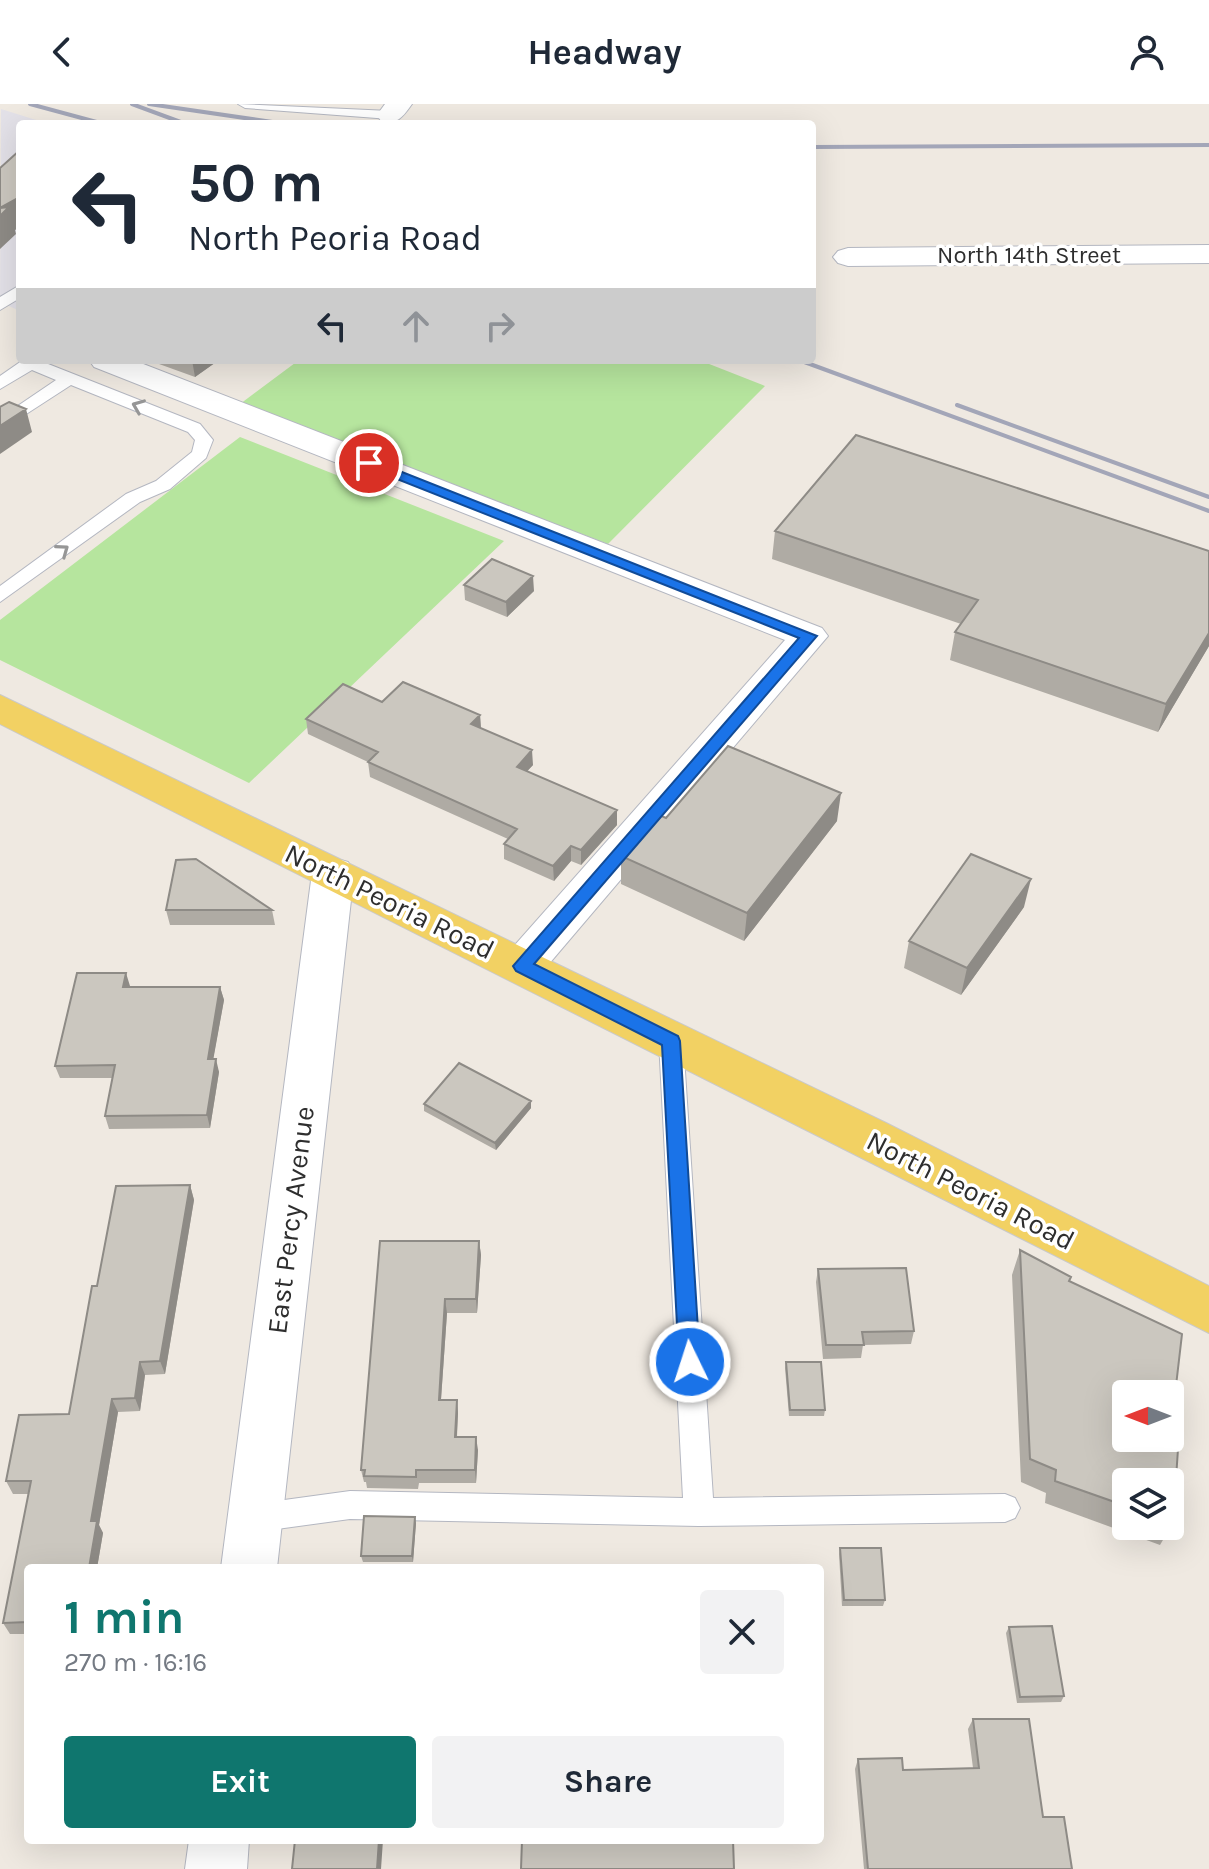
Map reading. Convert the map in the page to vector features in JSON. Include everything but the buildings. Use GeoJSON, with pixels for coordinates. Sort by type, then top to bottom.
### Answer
{"type":"FeatureCollection","features":[{"type":"Feature","properties":{"kind":"main road","name":"North Peoria Road"},"geometry":{"type":"LineString","coordinates":[[0,708],[1209,1311]]}},
{"type":"Feature","properties":{"kind":"street","name":"North 14th Street"},"geometry":{"type":"LineString","coordinates":[[848,257],[1209,254]]}},
{"type":"Feature","properties":{"kind":"street"},"geometry":{"type":"LineString","coordinates":[[115,364],[809,636],[522,966]]}},
{"type":"Feature","properties":{"kind":"street","name":"East Percy Avenue"},"geometry":{"type":"LineString","coordinates":[[249,1564],[333,873]]}},
{"type":"Feature","properties":{"kind":"street"},"geometry":{"type":"LineString","coordinates":[[216,1869],[219,1844]]}},
{"type":"Feature","properties":{"kind":"lane"},"geometry":{"type":"LineString","coordinates":[[245,104],[314,112],[394,109]]}},
{"type":"Feature","properties":{"kind":"lane"},"geometry":{"type":"LineString","coordinates":[[0,384],[29,364]]}},
{"type":"Feature","properties":{"kind":"lane"},"geometry":{"type":"LineString","coordinates":[[0,596],[133,498],[163,485],[204,447],[204,440],[194,428],[32,364]]}},
{"type":"Feature","properties":{"kind":"lane"},"geometry":{"type":"LineString","coordinates":[[0,426],[69,379]]}},
{"type":"Feature","properties":{"kind":"lane"},"geometry":{"type":"LineString","coordinates":[[671,1041],[699,1512]]}},
{"type":"Feature","properties":{"kind":"lane"},"geometry":{"type":"LineString","coordinates":[[255,1518],[350,1505],[699,1512],[1005,1508]]}},
{"type":"Feature","properties":{"kind":"shaded area"},"geometry":{"type":"Polygon","coordinates":[[[1,109],[36,120],[16,120],[16,309],[0,302],[1,109]]]}},
{"type":"Feature","properties":{"kind":"green space"},"geometry":{"type":"Polygon","coordinates":[[[294,364],[709,364],[765,386],[608,544],[240,404],[294,364]]]}},
{"type":"Feature","properties":{"kind":"green space"},"geometry":{"type":"Polygon","coordinates":[[[240,437],[504,541],[249,783],[0,660],[0,620],[240,437]]]}},
{"type":"Feature","properties":{"kind":"railway"},"geometry":{"type":"LineString","coordinates":[[30,104],[89,120]]}},
{"type":"Feature","properties":{"kind":"railway"},"geometry":{"type":"LineString","coordinates":[[132,104],[175,120]]}},
{"type":"Feature","properties":{"kind":"railway"},"geometry":{"type":"LineString","coordinates":[[149,104],[259,120]]}},
{"type":"Feature","properties":{"kind":"railway"},"geometry":{"type":"LineString","coordinates":[[816,147],[1209,145]]}},
{"type":"Feature","properties":{"kind":"railway"},"geometry":{"type":"LineString","coordinates":[[810,364],[1209,511]]}},
{"type":"Feature","properties":{"kind":"railway"},"geometry":{"type":"LineString","coordinates":[[957,405],[1209,497]]}},
{"type":"Feature","properties":{"kind":"route"},"geometry":{"type":"LineString","coordinates":[[369,463],[809,636],[522,966],[671,1041],[690,1362]]}}]}
